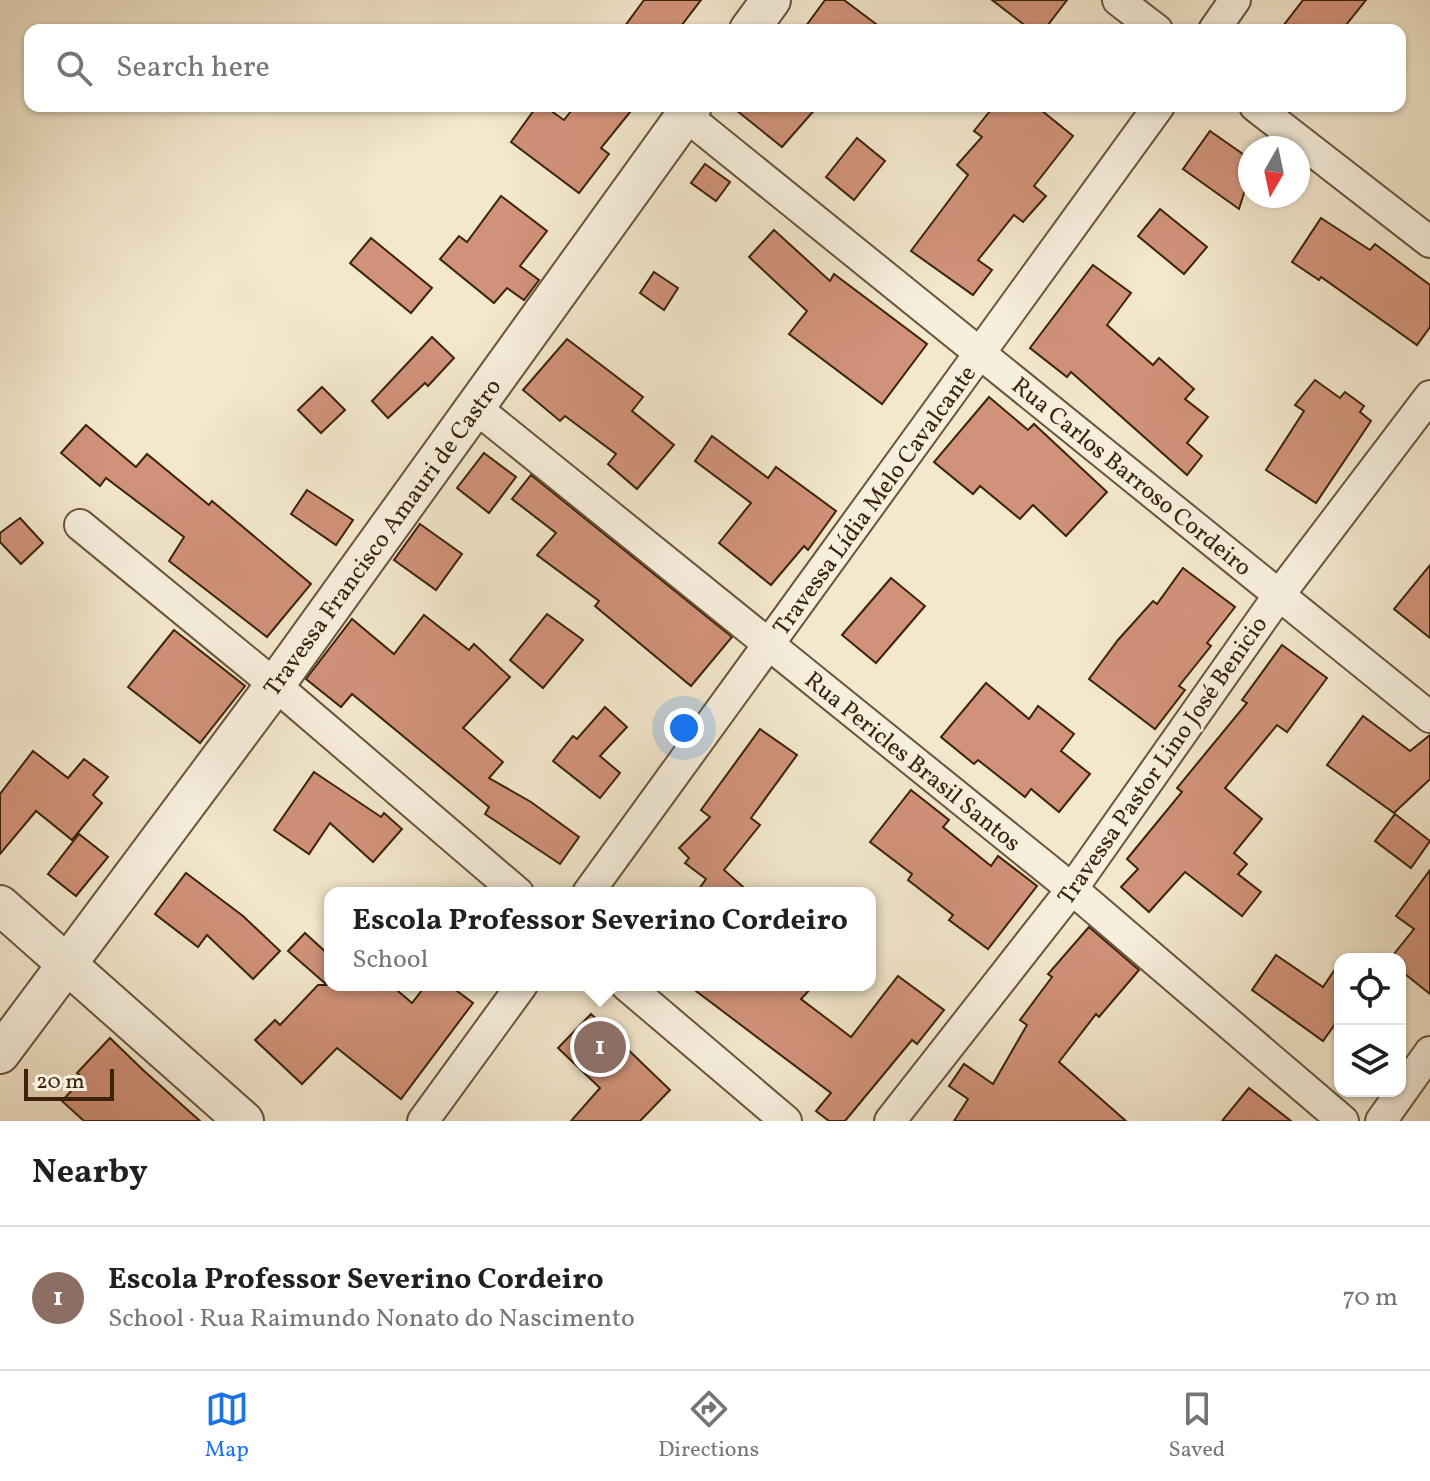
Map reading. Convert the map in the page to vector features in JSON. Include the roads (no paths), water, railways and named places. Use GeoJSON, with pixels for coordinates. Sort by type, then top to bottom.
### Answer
{"type":"FeatureCollection","features":[{"type":"Feature","properties":{"kind":"street"},"geometry":{"type":"LineString","coordinates":[[753,24],[771,0]]}},
{"type":"Feature","properties":{"kind":"street"},"geometry":{"type":"LineString","coordinates":[[1118,0],[1149,24]]}},
{"type":"Feature","properties":{"kind":"street"},"geometry":{"type":"LineString","coordinates":[[1218,24],[1235,0]]}},
{"type":"Feature","properties":{"kind":"street","name":"Travessa Francisco Amauri de Castro"},"geometry":{"type":"LineString","coordinates":[[0,1054],[275,685],[687,112]]}},
{"type":"Feature","properties":{"kind":"street","name":"Rua Carlos Barroso Cordeiro"},"geometry":{"type":"LineString","coordinates":[[689,112],[980,353],[1430,717]]}},
{"type":"Feature","properties":{"kind":"street","name":"Travessa Lídia Melo Cavalcante"},"geometry":{"type":"LineString","coordinates":[[592,887],[1155,112]]}},
{"type":"Feature","properties":{"kind":"street"},"geometry":{"type":"LineString","coordinates":[[1263,112],[1430,242]]}},
{"type":"Feature","properties":{"kind":"street","name":"Travessa Pastor Lino José Benicio"},"geometry":{"type":"LineString","coordinates":[[890,1121],[1072,889],[1279,595],[1430,396]]}},
{"type":"Feature","properties":{"kind":"street","name":"Rua Pericles Brasil Santos"},"geometry":{"type":"LineString","coordinates":[[476,408],[1072,889],[1343,1121]]}},
{"type":"Feature","properties":{"kind":"street"},"geometry":{"type":"LineString","coordinates":[[80,525],[275,685],[511,887]]}},
{"type":"Feature","properties":{"kind":"street"},"geometry":{"type":"LineString","coordinates":[[0,905],[244,1121]]}},
{"type":"Feature","properties":{"kind":"street"},"geometry":{"type":"LineString","coordinates":[[423,1121],[518,991]]}},
{"type":"Feature","properties":{"kind":"street"},"geometry":{"type":"LineString","coordinates":[[633,991],[786,1121]]}},
{"type":"Feature","properties":{"kind":"street"},"geometry":{"type":"LineString","coordinates":[[1381,1121],[1430,1052]]}},
{"type":"Feature","properties":{"kind":"place","name":"Escola Professor Severino Cordeiro"},"geometry":{"type":"Point","coordinates":[600,1047]}}]}
